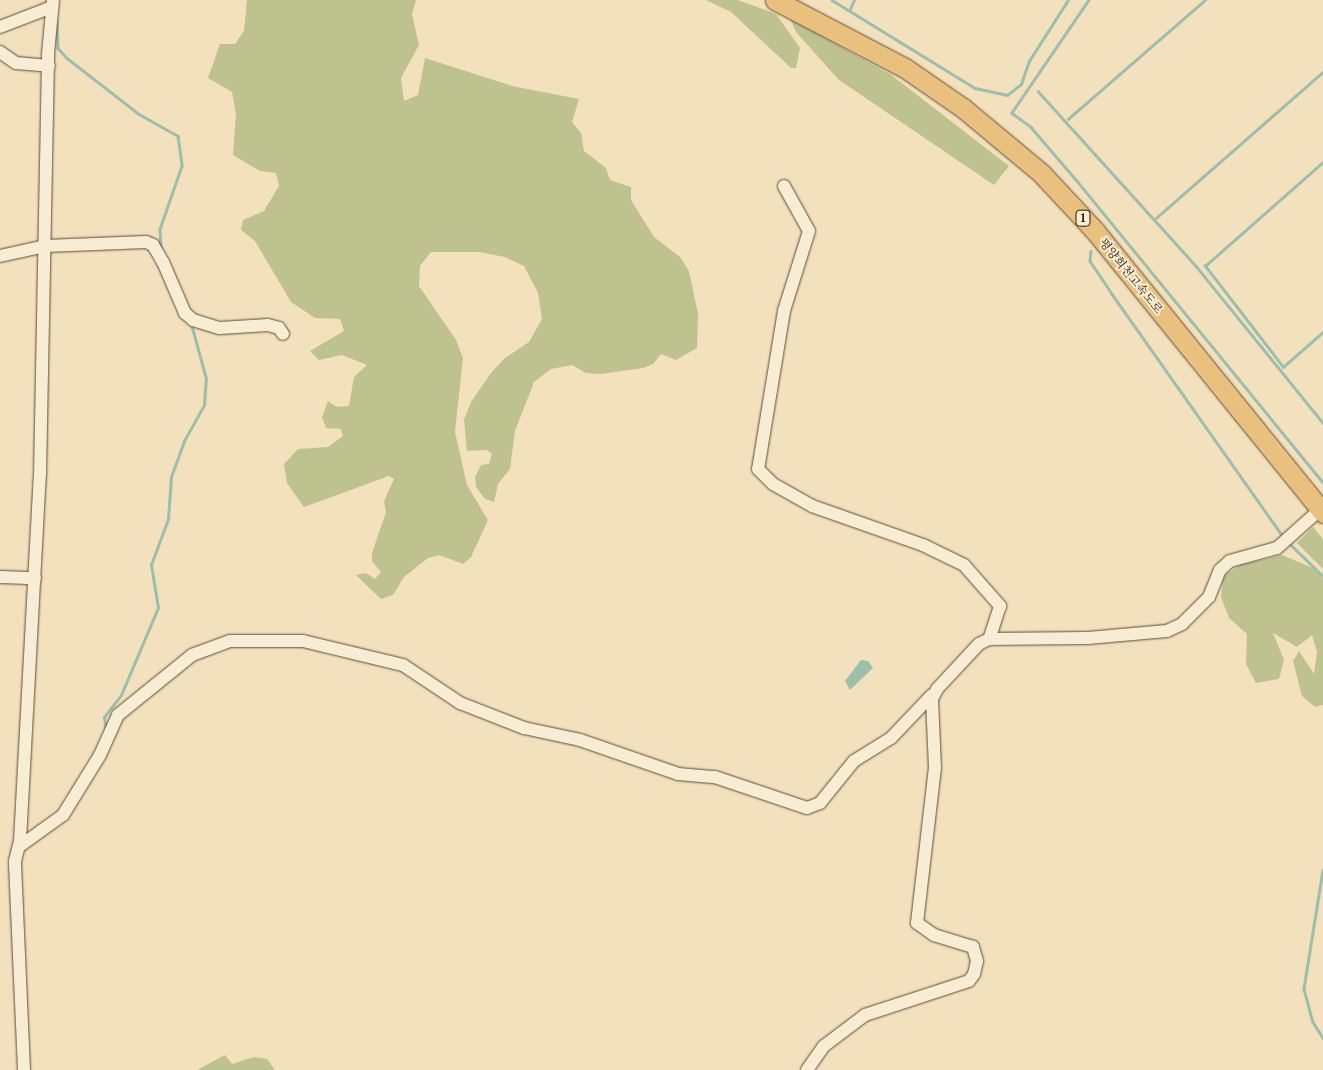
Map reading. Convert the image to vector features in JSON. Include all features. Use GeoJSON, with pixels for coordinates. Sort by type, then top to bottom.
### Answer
{"type":"FeatureCollection","features":[{"type":"Feature","properties":{"kind":"highway","name":"평양희천고속도로"},"geometry":{"type":"LineString","coordinates":[[775,0],[905,68],[963,108],[1041,174],[1095,232],[1322,507]]}},
{"type":"Feature","properties":{"kind":"highway","name":"평양희천고속도로"},"geometry":{"type":"LineString","coordinates":[[802,0],[910,60],[984,112],[1041,161],[1127,259],[1322,507]]}},
{"type":"Feature","properties":{"kind":"street"},"geometry":{"type":"LineString","coordinates":[[0,27],[52,3],[35,578],[20,846],[15,861],[14,893],[24,1070]]}},
{"type":"Feature","properties":{"kind":"street"},"geometry":{"type":"LineString","coordinates":[[0,52],[16,63],[49,66]]}},
{"type":"Feature","properties":{"kind":"street"},"geometry":{"type":"LineString","coordinates":[[784,186],[809,232],[784,311],[758,469],[773,484],[812,506],[924,544],[964,565],[1000,606],[990,639]]}},
{"type":"Feature","properties":{"kind":"street"},"geometry":{"type":"LineString","coordinates":[[0,256],[45,246],[146,242],[158,254],[174,280],[185,314],[193,320],[220,328],[268,325],[278,328],[283,334]]}},
{"type":"Feature","properties":{"kind":"street"},"geometry":{"type":"LineString","coordinates":[[20,846],[62,815],[100,755],[118,715],[192,655],[230,641],[303,641],[403,665],[460,703],[524,728],[580,740],[678,774],[715,777],[807,808],[820,804],[854,761],[891,738],[979,644],[990,639],[1088,638],[1166,630],[1193,617],[1209,597],[1220,570],[1230,561],[1277,548],[1322,507]]}},
{"type":"Feature","properties":{"kind":"street"},"geometry":{"type":"LineString","coordinates":[[0,577],[35,578]]}},
{"type":"Feature","properties":{"kind":"street"},"geometry":{"type":"LineString","coordinates":[[807,1070],[824,1046],[865,1015],[969,981],[974,974],[977,961],[972,947],[928,932],[917,923],[935,768],[932,695]]}},
{"type":"Feature","properties":{"kind":"green space"},"geometry":{"type":"Polygon","coordinates":[[[247,0],[416,0],[412,14],[419,45],[401,78],[404,101],[418,95],[425,58],[512,86],[579,99],[572,122],[581,133],[584,151],[606,168],[610,180],[631,187],[631,200],[654,237],[680,257],[689,271],[698,314],[697,348],[676,360],[661,354],[653,364],[643,368],[601,374],[586,373],[572,365],[551,369],[534,382],[515,431],[510,469],[498,484],[494,502],[485,499],[476,487],[475,477],[481,465],[489,464],[492,454],[487,450],[467,451],[464,420],[471,402],[491,373],[505,358],[529,342],[542,319],[538,293],[524,266],[505,257],[479,252],[431,252],[420,266],[419,286],[456,340],[463,358],[455,432],[467,485],[488,520],[471,557],[463,564],[439,555],[428,558],[404,577],[393,595],[381,599],[356,575],[366,573],[375,579],[381,572],[372,561],[372,553],[386,512],[384,501],[394,479],[389,476],[304,507],[287,483],[284,464],[298,449],[328,447],[343,436],[341,429],[326,428],[322,417],[328,401],[337,407],[349,406],[354,377],[367,365],[342,355],[319,360],[310,351],[344,331],[340,319],[315,318],[291,302],[255,241],[241,230],[243,220],[264,211],[279,186],[276,173],[260,171],[233,155],[236,114],[232,92],[208,78],[220,44],[235,44],[244,31],[247,0]]]}},
{"type":"Feature","properties":{"kind":"green space"},"geometry":{"type":"Polygon","coordinates":[[[706,0],[738,0],[776,14],[800,48],[796,68],[791,68],[731,12],[706,0]]]}},
{"type":"Feature","properties":{"kind":"green space"},"geometry":{"type":"Polygon","coordinates":[[[790,19],[890,74],[1009,166],[994,185],[839,80],[796,32],[790,19]]]}},
{"type":"Feature","properties":{"kind":"green space"},"geometry":{"type":"Polygon","coordinates":[[[1313,527],[1323,539],[1323,569],[1297,543],[1313,527]]]}},
{"type":"Feature","properties":{"kind":"green space"},"geometry":{"type":"Polygon","coordinates":[[[1282,555],[1313,568],[1323,579],[1323,705],[1315,707],[1302,696],[1293,661],[1299,651],[1314,674],[1317,652],[1312,635],[1297,647],[1273,633],[1284,660],[1279,679],[1256,683],[1246,664],[1247,634],[1229,618],[1221,597],[1223,577],[1240,565],[1282,555]]]}},
{"type":"Feature","properties":{"kind":"green space"},"geometry":{"type":"Polygon","coordinates":[[[225,1055],[232,1064],[254,1057],[267,1059],[275,1070],[197,1070],[225,1055]]]}},
{"type":"Feature","properties":{"kind":"shaded area"},"geometry":{"type":"Polygon","coordinates":[[[861,660],[868,661],[873,668],[850,690],[845,681],[861,660]]]}},
{"type":"Feature","properties":{"kind":"waterway"},"geometry":{"type":"LineString","coordinates":[[832,0],[975,88],[1007,95],[1021,84],[1029,61],[1068,0]]}},
{"type":"Feature","properties":{"kind":"waterway"},"geometry":{"type":"LineString","coordinates":[[850,9],[854,0]]}},
{"type":"Feature","properties":{"kind":"waterway"},"geometry":{"type":"LineString","coordinates":[[1089,0],[1012,113],[1031,127],[1078,182],[1323,482]]}},
{"type":"Feature","properties":{"kind":"waterway"},"geometry":{"type":"LineString","coordinates":[[1068,119],[1205,0]]}},
{"type":"Feature","properties":{"kind":"waterway"},"geometry":{"type":"LineString","coordinates":[[57,21],[58,48],[67,58],[139,114],[178,136],[182,166],[160,229],[161,247]]}},
{"type":"Feature","properties":{"kind":"waterway"},"geometry":{"type":"LineString","coordinates":[[1156,218],[1323,72]]}},
{"type":"Feature","properties":{"kind":"waterway"},"geometry":{"type":"LineString","coordinates":[[1038,91],[1196,266],[1323,423]]}},
{"type":"Feature","properties":{"kind":"waterway"},"geometry":{"type":"LineString","coordinates":[[1283,367],[1205,266],[1323,162]]}},
{"type":"Feature","properties":{"kind":"waterway"},"geometry":{"type":"LineString","coordinates":[[1091,251],[1090,261],[1112,294],[1283,536]]}},
{"type":"Feature","properties":{"kind":"waterway"},"geometry":{"type":"LineString","coordinates":[[106,731],[104,717],[121,695],[158,608],[151,565],[168,519],[171,477],[184,441],[204,405],[206,379],[191,324]]}},
{"type":"Feature","properties":{"kind":"waterway"},"geometry":{"type":"LineString","coordinates":[[1283,367],[1323,332]]}},
{"type":"Feature","properties":{"kind":"waterway"},"geometry":{"type":"LineString","coordinates":[[1288,542],[1323,576]]}},
{"type":"Feature","properties":{"kind":"waterway"},"geometry":{"type":"LineString","coordinates":[[1323,870],[1304,989],[1313,1022],[1323,1038]]}}]}
